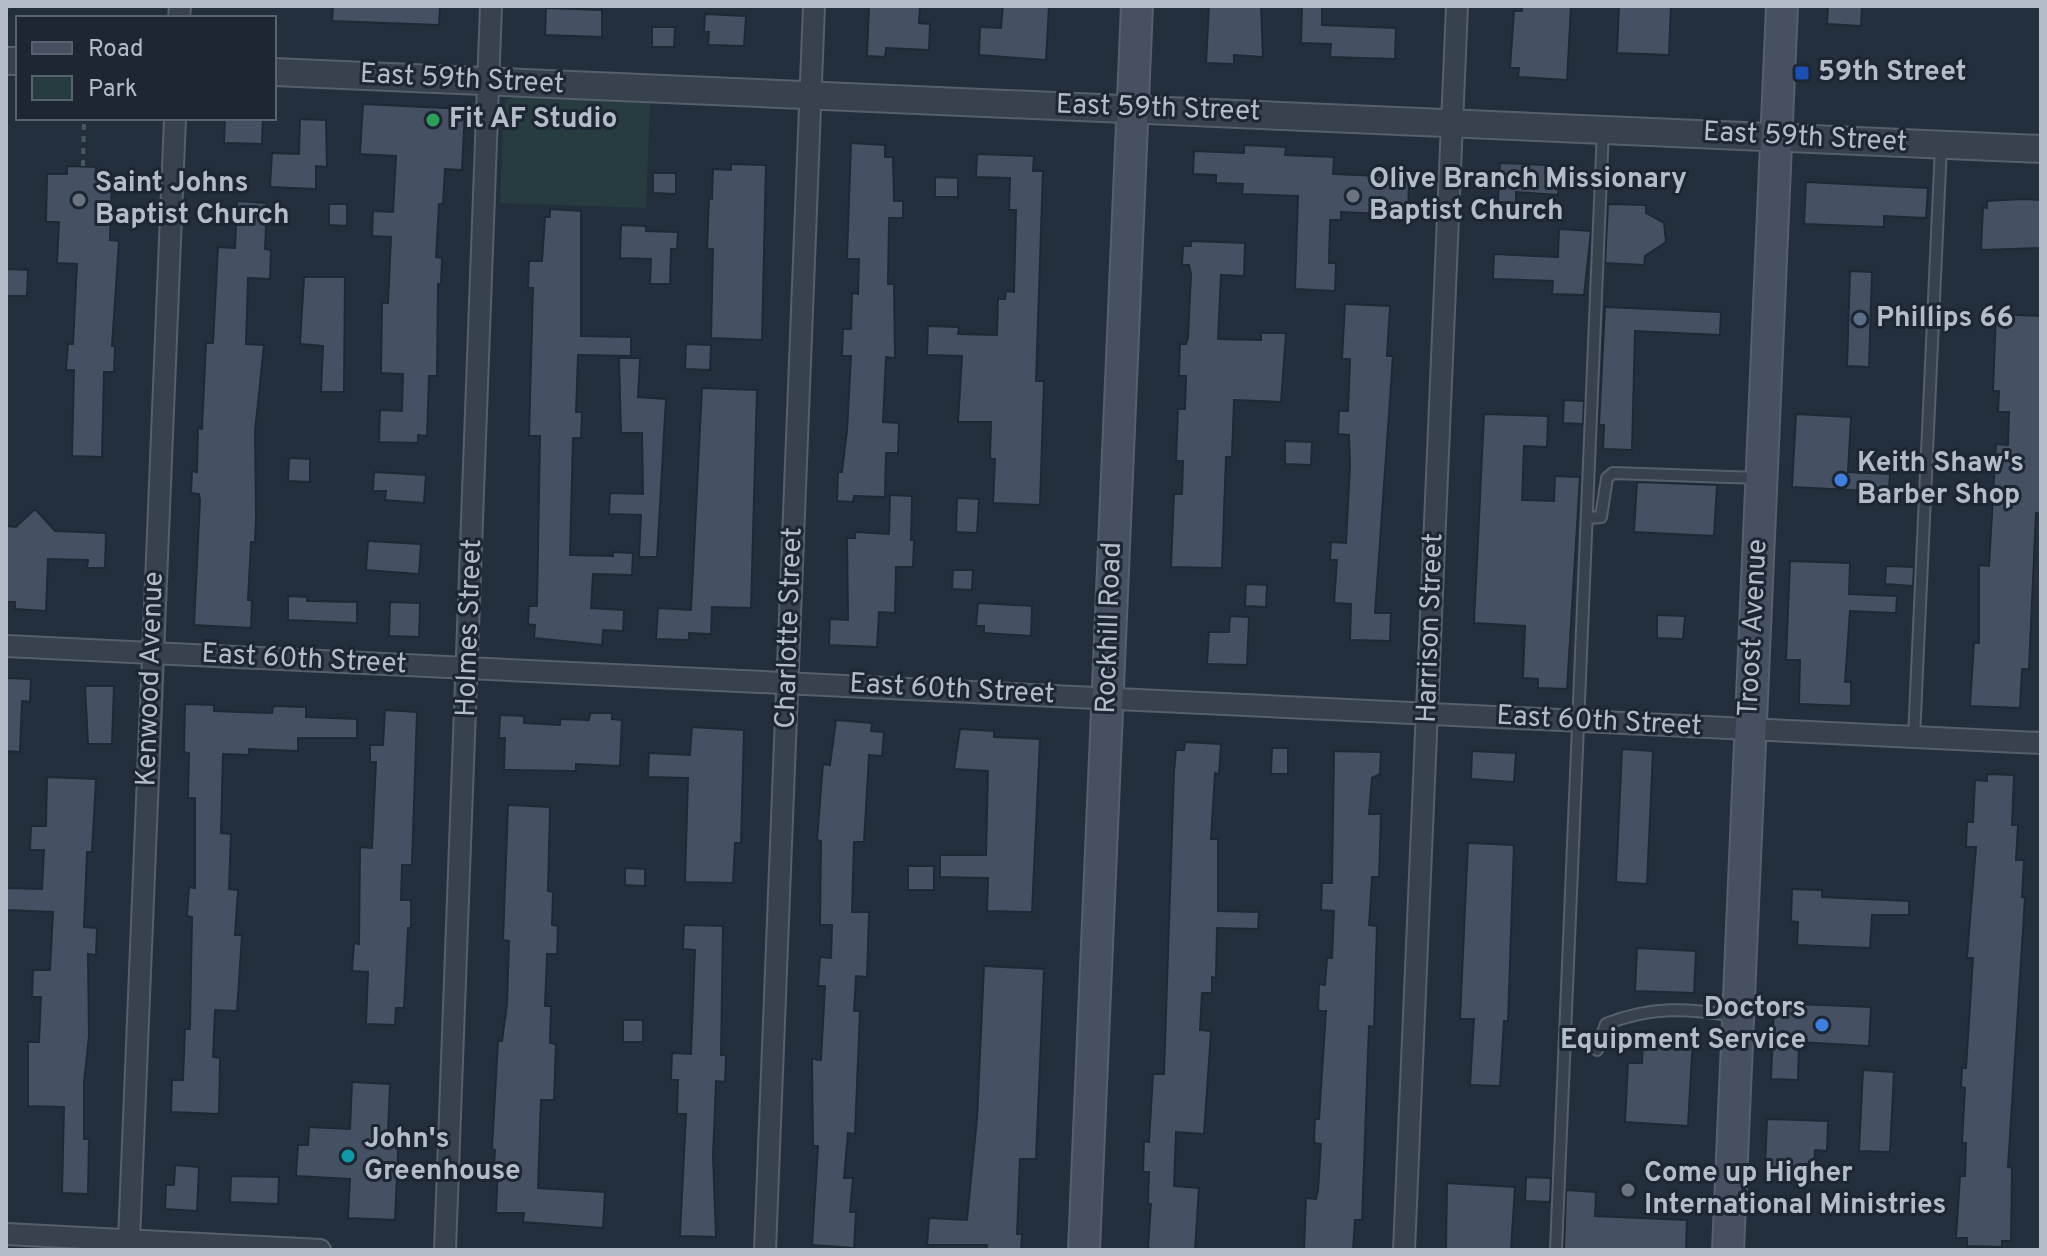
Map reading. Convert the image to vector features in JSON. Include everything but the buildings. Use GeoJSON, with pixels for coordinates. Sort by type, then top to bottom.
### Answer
{"type":"FeatureCollection","features":[{"type":"Feature","properties":{"kind":"main road","name":"Rockhill Road"},"geometry":{"type":"LineString","coordinates":[[1084,1250],[1137,6]]}},
{"type":"Feature","properties":{"kind":"main road","name":"Troost Avenue"},"geometry":{"type":"LineString","coordinates":[[1728,1250],[1782,6]]}},
{"type":"Feature","properties":{"kind":"street","name":"Holmes Street"},"geometry":{"type":"LineString","coordinates":[[445,1250],[491,6]]}},
{"type":"Feature","properties":{"kind":"street","name":"Charlotte Street"},"geometry":{"type":"LineString","coordinates":[[765,1250],[814,6]]}},
{"type":"Feature","properties":{"kind":"street","name":"Harrison Street"},"geometry":{"type":"LineString","coordinates":[[1404,1250],[1457,6]]}},
{"type":"Feature","properties":{"kind":"street","name":"East 59th Street"},"geometry":{"type":"LineString","coordinates":[[276,72],[2041,149]]}},
{"type":"Feature","properties":{"kind":"street","name":"Kenwood Avenue"},"geometry":{"type":"LineString","coordinates":[[129,1240],[175,120]]}},
{"type":"Feature","properties":{"kind":"street","name":"East 60th Street"},"geometry":{"type":"LineString","coordinates":[[6,646],[2041,743]]}},
{"type":"Feature","properties":{"kind":"street"},"geometry":{"type":"LineString","coordinates":[[6,1234],[320,1250]]}},
{"type":"Feature","properties":{"kind":"lane"},"geometry":{"type":"LineString","coordinates":[[1556,1250],[1603,129]]}},
{"type":"Feature","properties":{"kind":"lane"},"geometry":{"type":"LineString","coordinates":[[1914,737],[1941,144]]}},
{"type":"Feature","properties":{"kind":"lane"},"geometry":{"type":"LineString","coordinates":[[1588,518],[1601,517],[1607,478],[1613,473],[1761,478]]}},
{"type":"Feature","properties":{"kind":"lane"},"geometry":{"type":"LineString","coordinates":[[1597,1050],[1606,1024],[1639,1011],[1701,1010],[1737,1016]]}},
{"type":"Feature","properties":{"kind":"path"},"geometry":{"type":"LineString","coordinates":[[83,166],[84,120]]}},
{"type":"Feature","properties":{"kind":"green space"},"geometry":{"type":"Polygon","coordinates":[[[507,99],[650,102],[646,208],[500,203],[504,106],[507,99]]]}},
{"type":"Feature","properties":{"kind":"place","name":"59th Street"},"geometry":{"type":"Point","coordinates":[1802,73]}},
{"type":"Feature","properties":{"kind":"place","name":"Fit AF Studio"},"geometry":{"type":"Point","coordinates":[433,120]}},
{"type":"Feature","properties":{"kind":"place","name":"Olive Branch Missionary Baptist Church"},"geometry":{"type":"Point","coordinates":[1353,196]}},
{"type":"Feature","properties":{"kind":"place","name":"Saint Johns Baptist Church"},"geometry":{"type":"Point","coordinates":[79,200]}},
{"type":"Feature","properties":{"kind":"place","name":"Phillips 66"},"geometry":{"type":"Point","coordinates":[1860,319]}},
{"type":"Feature","properties":{"kind":"place","name":"Keith Shaw's Barber Shop"},"geometry":{"type":"Point","coordinates":[1841,480]}},
{"type":"Feature","properties":{"kind":"place","name":"Doctors Equipment Service"},"geometry":{"type":"Point","coordinates":[1822,1025]}},
{"type":"Feature","properties":{"kind":"place","name":"John's Greenhouse"},"geometry":{"type":"Point","coordinates":[348,1156]}},
{"type":"Feature","properties":{"kind":"place","name":"Come up Higher International Ministries"},"geometry":{"type":"Point","coordinates":[1628,1190]}}]}
